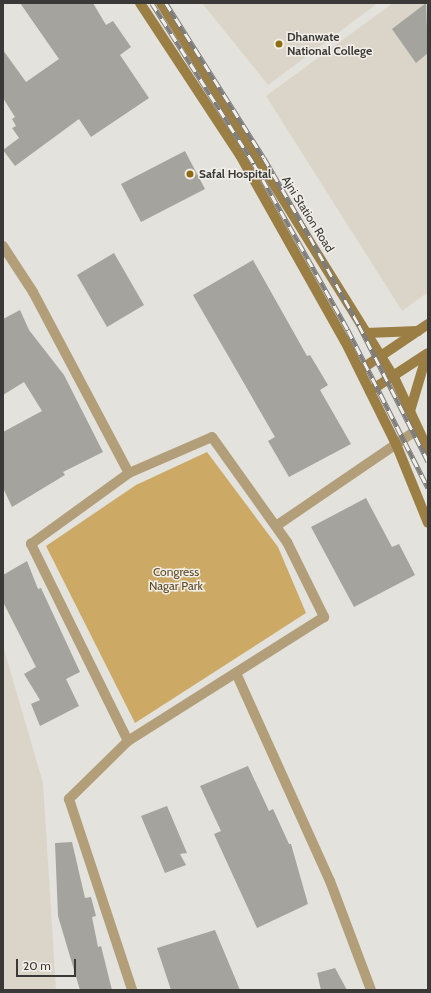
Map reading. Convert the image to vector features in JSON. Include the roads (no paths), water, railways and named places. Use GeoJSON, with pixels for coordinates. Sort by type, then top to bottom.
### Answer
{"type":"FeatureCollection","features":[{"type":"Feature","properties":{"kind":"main road"},"geometry":{"type":"LineString","coordinates":[[140,3],[240,155],[360,370],[396,444],[428,523]]}},
{"type":"Feature","properties":{"kind":"main road","name":"Ajni Station Road"},"geometry":{"type":"LineString","coordinates":[[162,3],[394,377],[428,450]]}},
{"type":"Feature","properties":{"kind":"main road"},"geometry":{"type":"LineString","coordinates":[[360,370],[428,324]]}},
{"type":"Feature","properties":{"kind":"main road"},"geometry":{"type":"LineString","coordinates":[[366,333],[418,331]]}},
{"type":"Feature","properties":{"kind":"main road"},"geometry":{"type":"LineString","coordinates":[[370,391],[394,377],[427,354]]}},
{"type":"Feature","properties":{"kind":"main road"},"geometry":{"type":"LineString","coordinates":[[410,411],[427,354]]}},
{"type":"Feature","properties":{"kind":"street"},"geometry":{"type":"LineString","coordinates":[[3,246],[33,292],[129,473]]}},
{"type":"Feature","properties":{"kind":"street"},"geometry":{"type":"LineString","coordinates":[[276,526],[418,429]]}},
{"type":"Feature","properties":{"kind":"street"},"geometry":{"type":"LineString","coordinates":[[128,741],[31,544],[129,473],[212,438],[287,542],[324,617],[128,741],[69,798],[132,990]]}},
{"type":"Feature","properties":{"kind":"street"},"geometry":{"type":"LineString","coordinates":[[236,672],[330,881],[371,990]]}},
{"type":"Feature","properties":{"kind":"railway"},"geometry":{"type":"LineString","coordinates":[[152,3],[254,164],[299,243],[348,330],[428,488]]}},
{"type":"Feature","properties":{"kind":"railway"},"geometry":{"type":"LineString","coordinates":[[166,3],[264,158],[310,237],[359,325],[428,461]]}},
{"type":"Feature","properties":{"kind":"place","name":"Dhanwate National College"},"geometry":{"type":"Point","coordinates":[279,44]}},
{"type":"Feature","properties":{"kind":"place","name":"Safal Hospital"},"geometry":{"type":"Point","coordinates":[190,174]}},
{"type":"Feature","properties":{"kind":"park label","name":"Congress Nagar Park"},"geometry":{"type":"Point","coordinates":[176,579]}}]}
